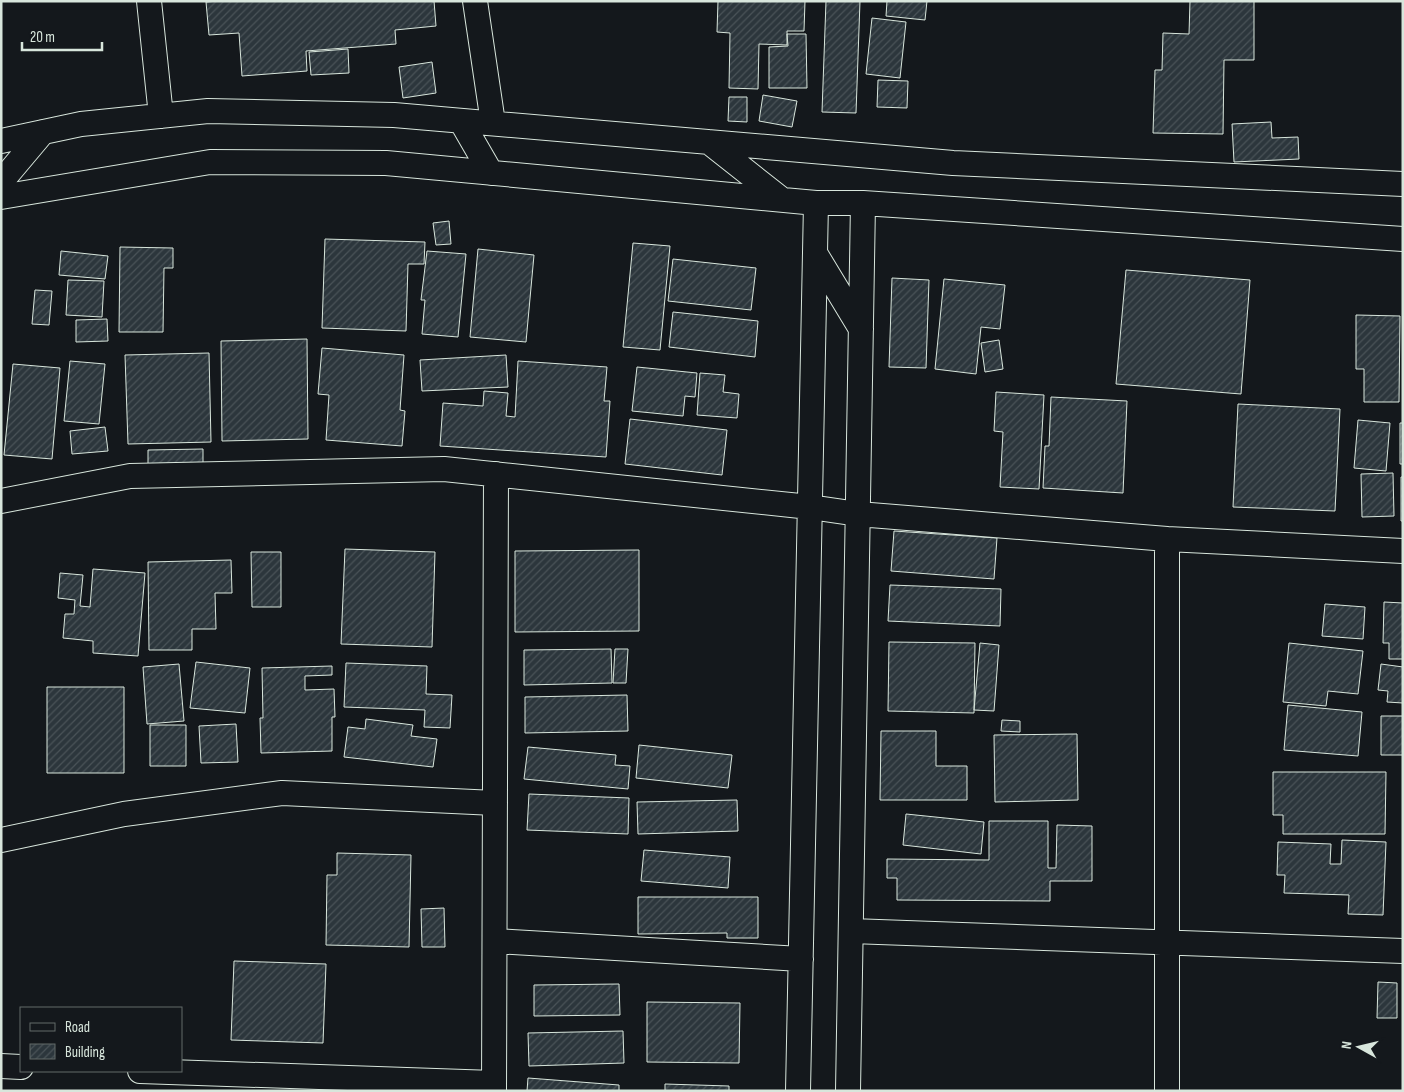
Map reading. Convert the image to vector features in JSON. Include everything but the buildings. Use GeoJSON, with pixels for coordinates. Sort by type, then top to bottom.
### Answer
{"type":"FeatureCollection","features":[{"type":"Feature","properties":{"kind":"street"},"geometry":{"type":"LineString","coordinates":[[149,1],[161,116]]}},
{"type":"Feature","properties":{"kind":"street"},"geometry":{"type":"LineString","coordinates":[[475,1],[493,124]]}},
{"type":"Feature","properties":{"kind":"street"},"geometry":{"type":"LineString","coordinates":[[1,141],[81,124],[218,112],[394,115],[953,163],[1403,184]]}},
{"type":"Feature","properties":{"kind":"street"},"geometry":{"type":"LineString","coordinates":[[461,121],[491,173]]}},
{"type":"Feature","properties":{"kind":"street"},"geometry":{"type":"LineString","coordinates":[[1,182],[43,132]]}},
{"type":"Feature","properties":{"kind":"street"},"geometry":{"type":"LineString","coordinates":[[709,142],[781,199]]}},
{"type":"Feature","properties":{"kind":"street"},"geometry":{"type":"LineString","coordinates":[[1,197],[210,162],[386,164],[816,202],[863,203],[1403,240]]}},
{"type":"Feature","properties":{"kind":"street"},"geometry":{"type":"LineString","coordinates":[[798,1091],[816,202]]}},
{"type":"Feature","properties":{"kind":"street"},"geometry":{"type":"LineString","coordinates":[[848,1091],[863,203]]}},
{"type":"Feature","properties":{"kind":"street"},"geometry":{"type":"LineString","coordinates":[[815,253],[861,329]]}},
{"type":"Feature","properties":{"kind":"street"},"geometry":{"type":"LineString","coordinates":[[1,501],[130,476],[444,469],[810,507],[858,514],[1167,539],[1403,551]]}},
{"type":"Feature","properties":{"kind":"street"},"geometry":{"type":"LineString","coordinates":[[162,1072],[494,1087],[496,474]]}},
{"type":"Feature","properties":{"kind":"street"},"geometry":{"type":"LineString","coordinates":[[1167,539],[1167,1091]]}},
{"type":"Feature","properties":{"kind":"street"},"geometry":{"type":"LineString","coordinates":[[1,840],[124,814],[282,793],[495,803]]}},
{"type":"Feature","properties":{"kind":"street"},"geometry":{"type":"LineString","coordinates":[[851,931],[1403,951]]}},
{"type":"Feature","properties":{"kind":"street"},"geometry":{"type":"LineString","coordinates":[[495,941],[801,959]]}},
{"type":"Feature","properties":{"kind":"street"},"geometry":{"type":"LineString","coordinates":[[1,1066],[20,1066]]}}]}
